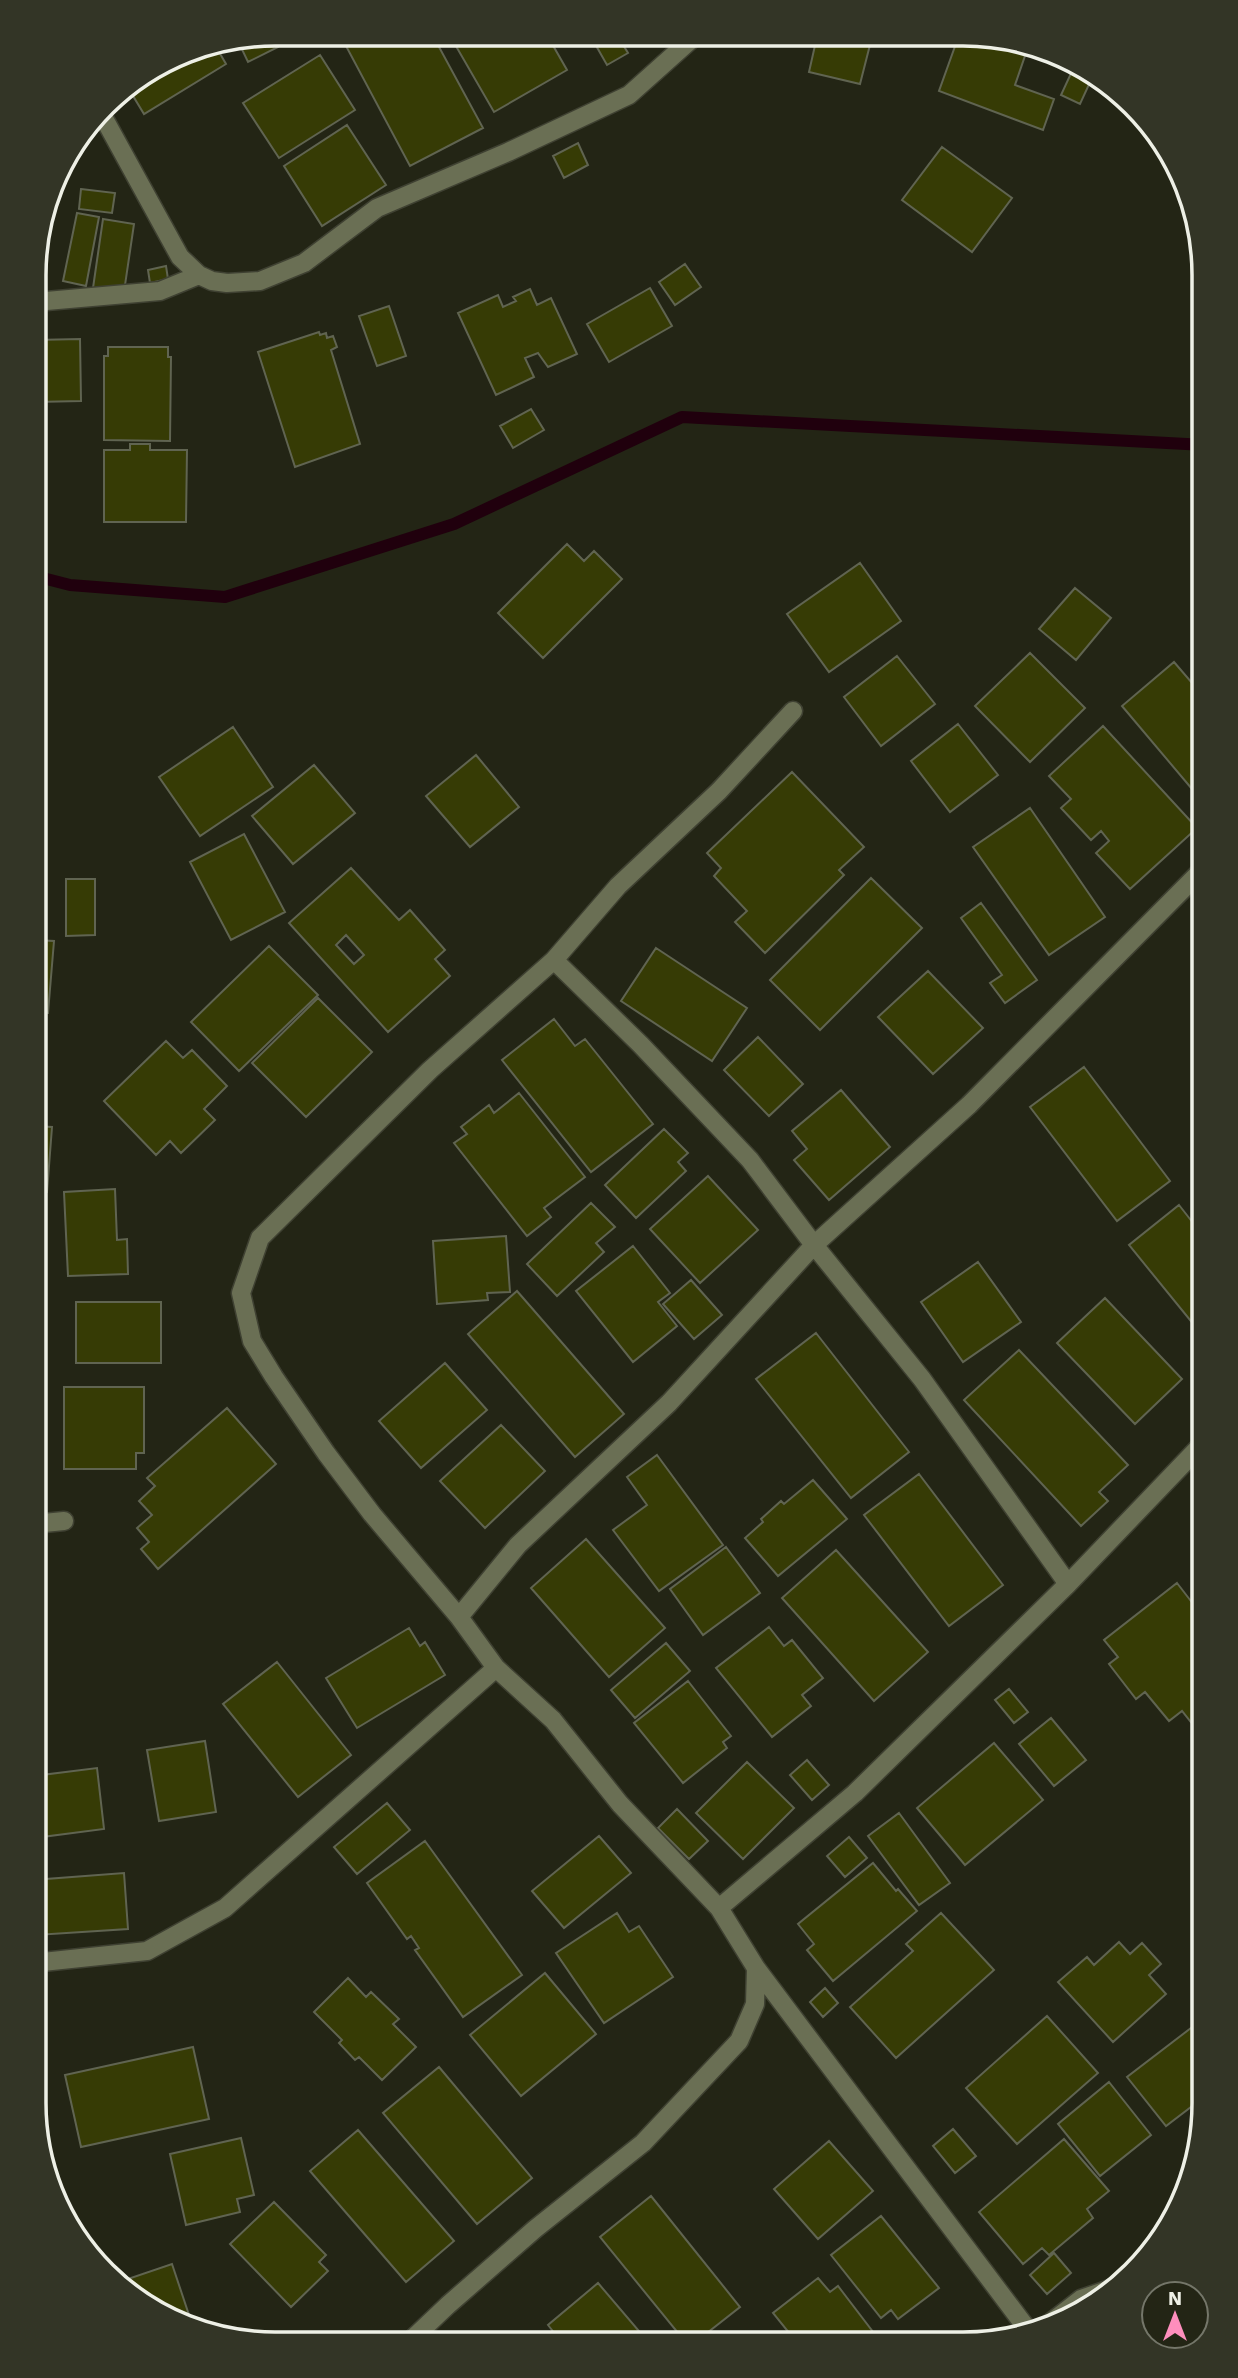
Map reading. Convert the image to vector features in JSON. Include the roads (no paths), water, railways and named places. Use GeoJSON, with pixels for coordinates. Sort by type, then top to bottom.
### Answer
{"type":"FeatureCollection","features":[{"type":"Feature","properties":{"kind":"street"},"geometry":{"type":"LineString","coordinates":[[105,121],[180,257],[199,275],[212,281],[260,281],[304,262],[377,208],[508,152],[629,95],[684,46]]}},
{"type":"Feature","properties":{"kind":"street"},"geometry":{"type":"LineString","coordinates":[[46,301],[160,291],[199,275]]}},
{"type":"Feature","properties":{"kind":"street"},"geometry":{"type":"LineString","coordinates":[[793,711],[719,790],[618,886],[554,960],[430,1070],[260,1238],[241,1293],[253,1341],[274,1377],[349,1483],[459,1617],[496,1668],[552,1720],[620,1804],[719,1908],[756,1968],[1024,2324]]}},
{"type":"Feature","properties":{"kind":"street"},"geometry":{"type":"LineString","coordinates":[[459,1617],[518,1545],[669,1403],[814,1245],[969,1105],[1192,880]]}},
{"type":"Feature","properties":{"kind":"street"},"geometry":{"type":"LineString","coordinates":[[554,960],[641,1045],[750,1160],[814,1245],[922,1379],[1068,1584]]}},
{"type":"Feature","properties":{"kind":"street"},"geometry":{"type":"LineString","coordinates":[[719,1908],[855,1793],[1068,1584],[1192,1455]]}},
{"type":"Feature","properties":{"kind":"street"},"geometry":{"type":"LineString","coordinates":[[46,1523],[64,1521]]}},
{"type":"Feature","properties":{"kind":"street"},"geometry":{"type":"LineString","coordinates":[[46,1962],[147,1951],[225,1908],[496,1668]]}},
{"type":"Feature","properties":{"kind":"street"},"geometry":{"type":"LineString","coordinates":[[419,2333],[535,2229],[643,2143],[739,2041],[755,2004],[756,1968]]}},
{"type":"Feature","properties":{"kind":"waterway"},"geometry":{"type":"LineString","coordinates":[[46,579],[70,585],[225,597],[454,524],[682,417],[1192,444]]}}]}
